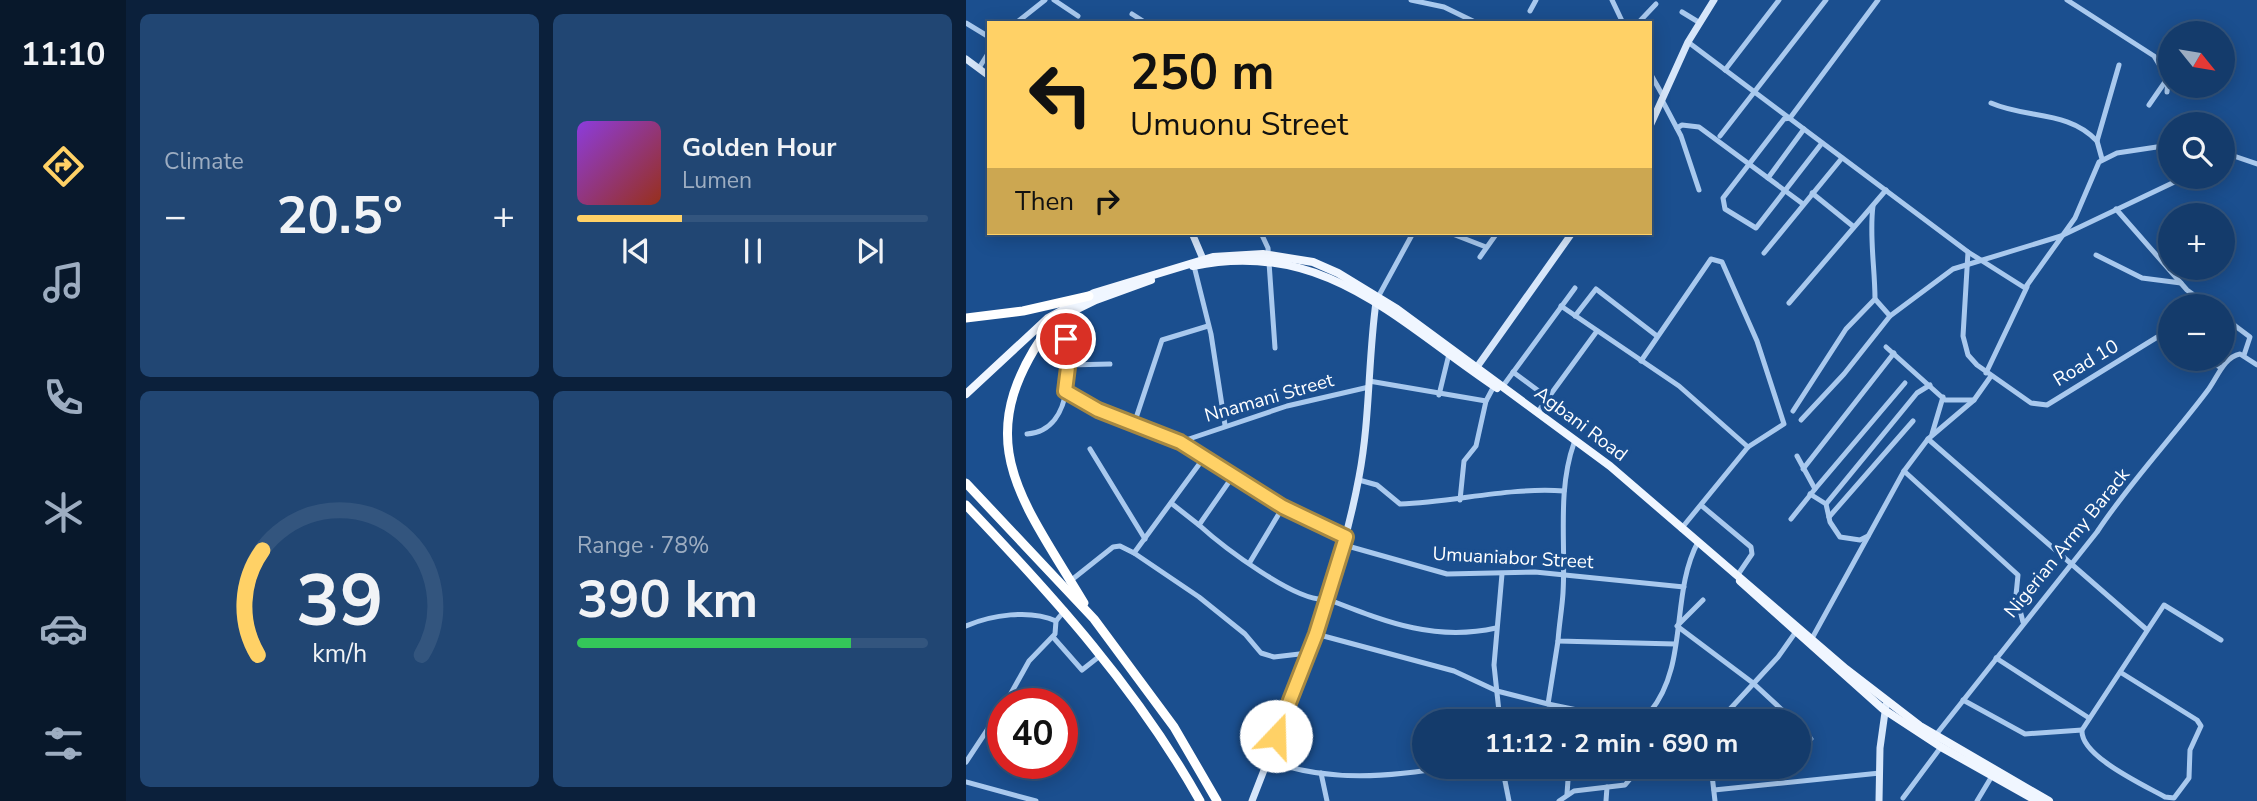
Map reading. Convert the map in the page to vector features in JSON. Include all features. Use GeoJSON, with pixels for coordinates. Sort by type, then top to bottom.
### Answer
{"type":"FeatureCollection","features":[{"type":"Feature","properties":{"kind":"highway"},"geometry":{"type":"LineString","coordinates":[[966,318],[1023,311],[1089,296]]}},
{"type":"Feature","properties":{"kind":"highway"},"geometry":{"type":"LineString","coordinates":[[1014,363],[1056,321]]}},
{"type":"Feature","properties":{"kind":"highway"},"geometry":{"type":"LineString","coordinates":[[966,484],[1094,619]]}},
{"type":"Feature","properties":{"kind":"highway"},"geometry":{"type":"LineString","coordinates":[[1009,493],[1094,619],[1174,727],[1217,801]]}},
{"type":"Feature","properties":{"kind":"highway"},"geometry":{"type":"LineString","coordinates":[[966,505],[1065,610],[1101,655],[1145,713],[1200,801]]}},
{"type":"Feature","properties":{"kind":"main road","name":"Agbani Road"},"geometry":{"type":"LineString","coordinates":[[966,394],[1038,327],[1089,296],[1204,261],[1269,258],[1324,267],[1377,299],[1536,413],[1682,528],[1810,642],[1941,747],[2037,801]]}},
{"type":"Feature","properties":{"kind":"main road","name":"Agbani Road"},"geometry":{"type":"LineString","coordinates":[[1038,327],[1056,321],[1096,300],[1204,261]]}},
{"type":"Feature","properties":{"kind":"main road","name":"Agbani Road"},"geometry":{"type":"LineString","coordinates":[[1377,299],[1448,354],[1475,369]]}},
{"type":"Feature","properties":{"kind":"main road","name":"Agbani Road"},"geometry":{"type":"LineString","coordinates":[[1536,413],[1682,528]]}},
{"type":"Feature","properties":{"kind":"main road","name":"Agbani Road"},"geometry":{"type":"LineString","coordinates":[[1738,576],[1795,633],[1810,642]]}},
{"type":"Feature","properties":{"kind":"main road","name":"Agbani Road"},"geometry":{"type":"LineString","coordinates":[[1886,705],[2049,801]]}},
{"type":"Feature","properties":{"kind":"street"},"geometry":{"type":"LineString","coordinates":[[1019,21],[1045,0]]}},
{"type":"Feature","properties":{"kind":"street"},"geometry":{"type":"LineString","coordinates":[[1054,0],[1078,16]]}},
{"type":"Feature","properties":{"kind":"street"},"geometry":{"type":"LineString","coordinates":[[1411,0],[1444,7],[1473,21]]}},
{"type":"Feature","properties":{"kind":"street"},"geometry":{"type":"LineString","coordinates":[[1530,11],[1536,0]]}},
{"type":"Feature","properties":{"kind":"street"},"geometry":{"type":"LineString","coordinates":[[1612,0],[1622,21]]}},
{"type":"Feature","properties":{"kind":"street"},"geometry":{"type":"LineString","coordinates":[[1653,115],[1688,42],[1714,0]]}},
{"type":"Feature","properties":{"kind":"street"},"geometry":{"type":"LineString","coordinates":[[1725,70],[1779,0]]}},
{"type":"Feature","properties":{"kind":"street"},"geometry":{"type":"LineString","coordinates":[[1720,136],[1826,0]]}},
{"type":"Feature","properties":{"kind":"street"},"geometry":{"type":"LineString","coordinates":[[1822,143],[1756,228],[1725,209],[1723,198],[1784,119],[1790,118],[1878,0]]}},
{"type":"Feature","properties":{"kind":"street"},"geometry":{"type":"LineString","coordinates":[[2067,0],[2154,56],[2158,62]]}},
{"type":"Feature","properties":{"kind":"street"},"geometry":{"type":"LineString","coordinates":[[1640,21],[1656,4]]}},
{"type":"Feature","properties":{"kind":"street"},"geometry":{"type":"LineString","coordinates":[[1682,12],[1700,23]]}},
{"type":"Feature","properties":{"kind":"street"},"geometry":{"type":"LineString","coordinates":[[1132,14],[1143,21]]}},
{"type":"Feature","properties":{"kind":"street"},"geometry":{"type":"LineString","coordinates":[[966,23],[987,36]]}},
{"type":"Feature","properties":{"kind":"street"},"geometry":{"type":"LineString","coordinates":[[1688,42],[1968,252],[2022,287],[2027,287]]}},
{"type":"Feature","properties":{"kind":"street"},"geometry":{"type":"LineString","coordinates":[[979,68],[987,55]]}},
{"type":"Feature","properties":{"kind":"street"},"geometry":{"type":"LineString","coordinates":[[966,59],[987,74]]}},
{"type":"Feature","properties":{"kind":"street"},"geometry":{"type":"LineString","coordinates":[[2102,159],[2097,141],[2119,65]]}},
{"type":"Feature","properties":{"kind":"street"},"geometry":{"type":"LineString","coordinates":[[1652,77],[1677,128],[1699,190]]}},
{"type":"Feature","properties":{"kind":"street"},"geometry":{"type":"LineString","coordinates":[[2149,105],[2158,92]]}},
{"type":"Feature","properties":{"kind":"street"},"geometry":{"type":"LineString","coordinates":[[1991,103],[2012,113],[2054,116],[2081,127],[2097,141]]}},
{"type":"Feature","properties":{"kind":"street"},"geometry":{"type":"LineString","coordinates":[[1677,128],[1682,125],[1699,127],[1749,167],[1803,204]]}},
{"type":"Feature","properties":{"kind":"street"},"geometry":{"type":"LineString","coordinates":[[1768,178],[1804,129]]}},
{"type":"Feature","properties":{"kind":"street"},"geometry":{"type":"LineString","coordinates":[[1810,642],[1904,471],[1930,437],[1974,400],[1989,374],[2027,287],[2081,207],[2096,165],[2102,159],[2117,153],[2158,147]]}},
{"type":"Feature","properties":{"kind":"street"},"geometry":{"type":"LineString","coordinates":[[1764,253],[1840,157]]}},
{"type":"Feature","properties":{"kind":"street"},"geometry":{"type":"LineString","coordinates":[[2235,157],[2257,164]]}},
{"type":"Feature","properties":{"kind":"street"},"geometry":{"type":"LineString","coordinates":[[1801,420],[1844,374],[1890,316],[1953,269],[2061,236],[2159,189]]}},
{"type":"Feature","properties":{"kind":"street"},"geometry":{"type":"LineString","coordinates":[[1789,303],[1886,190]]}},
{"type":"Feature","properties":{"kind":"street"},"geometry":{"type":"LineString","coordinates":[[1812,193],[1854,227]]}},
{"type":"Feature","properties":{"kind":"street"},"geometry":{"type":"LineString","coordinates":[[1873,206],[1871,223],[1876,255],[1875,299],[1890,316]]}},
{"type":"Feature","properties":{"kind":"street"},"geometry":{"type":"LineString","coordinates":[[2116,209],[2181,283],[2194,294]]}},
{"type":"Feature","properties":{"kind":"street"},"geometry":{"type":"LineString","coordinates":[[1193,235],[1204,261]]}},
{"type":"Feature","properties":{"kind":"street"},"geometry":{"type":"LineString","coordinates":[[1264,235],[1269,258],[1275,348]]}},
{"type":"Feature","properties":{"kind":"street"},"geometry":{"type":"LineString","coordinates":[[1252,801],[1316,634],[1345,541],[1359,480],[1377,299],[1412,235]]}},
{"type":"Feature","properties":{"kind":"street"},"geometry":{"type":"LineString","coordinates":[[1455,235],[1486,247]]}},
{"type":"Feature","properties":{"kind":"street"},"geometry":{"type":"LineString","coordinates":[[1480,257],[1495,235]]}},
{"type":"Feature","properties":{"kind":"street"},"geometry":{"type":"LineString","coordinates":[[1475,369],[1571,235]]}},
{"type":"Feature","properties":{"kind":"street","name":"Road 10"},"geometry":{"type":"LineString","coordinates":[[1968,252],[1964,343],[1971,360],[2031,403],[2043,406],[2158,337]]}},
{"type":"Feature","properties":{"kind":"street"},"geometry":{"type":"LineString","coordinates":[[2096,255],[2142,278],[2181,283]]}},
{"type":"Feature","properties":{"kind":"street"},"geometry":{"type":"LineString","coordinates":[[1641,361],[1711,259],[1722,262],[1757,341],[1784,421],[1783,426],[1748,446],[1682,528]]}},
{"type":"Feature","properties":{"kind":"street"},"geometry":{"type":"LineString","coordinates":[[1195,266],[1225,425]]}},
{"type":"Feature","properties":{"kind":"street"},"geometry":{"type":"LineString","coordinates":[[1460,500],[1464,461],[1476,446],[1486,401],[1513,372],[1575,288]]}},
{"type":"Feature","properties":{"kind":"street"},"geometry":{"type":"LineString","coordinates":[[1575,316],[1596,289],[1657,336]]}},
{"type":"Feature","properties":{"kind":"street"},"geometry":{"type":"LineString","coordinates":[[1794,411],[1846,329],[1875,299]]}},
{"type":"Feature","properties":{"kind":"street"},"geometry":{"type":"LineString","coordinates":[[1562,306],[1679,386],[1748,446]]}},
{"type":"Feature","properties":{"kind":"street"},"geometry":{"type":"LineString","coordinates":[[1027,433],[1040,433],[1054,422],[1065,391],[1068,365],[1066,339],[1056,321]]}},
{"type":"Feature","properties":{"kind":"street"},"geometry":{"type":"LineString","coordinates":[[1134,424],[1161,342],[1208,326]]}},
{"type":"Feature","properties":{"kind":"street"},"geometry":{"type":"LineString","coordinates":[[2235,326],[2250,337],[2244,355]]}},
{"type":"Feature","properties":{"kind":"street"},"geometry":{"type":"LineString","coordinates":[[1536,413],[1597,331]]}},
{"type":"Feature","properties":{"kind":"street"},"geometry":{"type":"LineString","coordinates":[[1886,347],[1948,401],[1974,400]]}},
{"type":"Feature","properties":{"kind":"street"},"geometry":{"type":"LineString","coordinates":[[1803,469],[1894,353]]}},
{"type":"Feature","properties":{"kind":"street"},"geometry":{"type":"LineString","coordinates":[[1439,395],[1448,354]]}},
{"type":"Feature","properties":{"kind":"street"},"geometry":{"type":"LineString","coordinates":[[2235,355],[2244,355],[2257,365]]}},
{"type":"Feature","properties":{"kind":"street"},"geometry":{"type":"LineString","coordinates":[[1068,365],[1110,364]]}},
{"type":"Feature","properties":{"kind":"street","name":"Nigerian Army Barack"},"geometry":{"type":"LineString","coordinates":[[1935,736],[2097,532],[2118,498],[2175,434],[2219,371]]}},
{"type":"Feature","properties":{"kind":"street"},"geometry":{"type":"LineString","coordinates":[[1513,372],[1548,398]]}},
{"type":"Feature","properties":{"kind":"street"},"geometry":{"type":"LineString","coordinates":[[1791,519],[1905,383]]}},
{"type":"Feature","properties":{"kind":"street"},"geometry":{"type":"LineString","coordinates":[[1369,384],[1486,401]]}},
{"type":"Feature","properties":{"kind":"street","name":"Nnamani Street"},"geometry":{"type":"LineString","coordinates":[[1180,442],[1287,405],[1369,384]]}},
{"type":"Feature","properties":{"kind":"street"},"geometry":{"type":"LineString","coordinates":[[1826,504],[1917,393],[1930,385]]}},
{"type":"Feature","properties":{"kind":"street","name":"Umuaniabor Street"},"geometry":{"type":"LineString","coordinates":[[1065,391],[1098,410],[1180,442],[1203,459],[1345,541],[1437,572],[1562,575],[1684,587]]}},
{"type":"Feature","properties":{"kind":"street"},"geometry":{"type":"LineString","coordinates":[[1930,437],[1943,397]]}},
{"type":"Feature","properties":{"kind":"street"},"geometry":{"type":"LineString","coordinates":[[1829,517],[1913,421]]}},
{"type":"Feature","properties":{"kind":"street"},"geometry":{"type":"LineString","coordinates":[[1930,437],[2070,565],[2146,629]]}},
{"type":"Feature","properties":{"kind":"street"},"geometry":{"type":"LineString","coordinates":[[1548,704],[1563,591],[1564,491],[1567,460],[1573,443]]}},
{"type":"Feature","properties":{"kind":"street"},"geometry":{"type":"LineString","coordinates":[[1090,449],[1145,539]]}},
{"type":"Feature","properties":{"kind":"street"},"geometry":{"type":"LineString","coordinates":[[1797,456],[1813,491],[1826,504],[1829,517],[1840,537],[1860,540],[1868,536]]}},
{"type":"Feature","properties":{"kind":"street"},"geometry":{"type":"LineString","coordinates":[[1134,554],[1203,459]]}},
{"type":"Feature","properties":{"kind":"street"},"geometry":{"type":"LineString","coordinates":[[1904,471],[2018,575],[2016,595],[2023,622]]}},
{"type":"Feature","properties":{"kind":"street"},"geometry":{"type":"LineString","coordinates":[[1199,525],[1233,477]]}},
{"type":"Feature","properties":{"kind":"street"},"geometry":{"type":"LineString","coordinates":[[1359,480],[1377,485],[1400,504],[1460,500],[1534,489],[1564,491]]}},
{"type":"Feature","properties":{"kind":"street"},"geometry":{"type":"LineString","coordinates":[[1171,503],[1219,542],[1286,587],[1319,600],[1327,598],[1418,630],[1452,634],[1496,628]]}},
{"type":"Feature","properties":{"kind":"street"},"geometry":{"type":"LineString","coordinates":[[1702,506],[1751,547],[1752,554],[1738,576]]}},
{"type":"Feature","properties":{"kind":"street"},"geometry":{"type":"LineString","coordinates":[[1250,562],[1283,507]]}},
{"type":"Feature","properties":{"kind":"street"},"geometry":{"type":"LineString","coordinates":[[1652,709],[1668,679],[1684,587],[1698,542]]}},
{"type":"Feature","properties":{"kind":"street"},"geometry":{"type":"LineString","coordinates":[[1069,582],[1113,547],[1120,546],[1199,597],[1245,634],[1261,653],[1274,657],[1308,653]]}},
{"type":"Feature","properties":{"kind":"street"},"geometry":{"type":"LineString","coordinates":[[1499,709],[1496,628],[1502,574]]}},
{"type":"Feature","properties":{"kind":"street"},"geometry":{"type":"LineString","coordinates":[[1677,626],[1703,600]]}},
{"type":"Feature","properties":{"kind":"street"},"geometry":{"type":"LineString","coordinates":[[2120,672],[2197,720],[2202,726],[2190,750],[2189,778],[2174,798],[2165,797],[2097,755],[2082,739],[2082,730],[2160,608],[2167,605],[2221,640]]}},
{"type":"Feature","properties":{"kind":"street"},"geometry":{"type":"LineString","coordinates":[[1014,688],[1029,661],[1053,637],[1056,621],[1065,610]]}},
{"type":"Feature","properties":{"kind":"street"},"geometry":{"type":"LineString","coordinates":[[966,626],[993,617],[1017,615],[1045,617],[1056,621]]}},
{"type":"Feature","properties":{"kind":"street"},"geometry":{"type":"LineString","coordinates":[[1677,626],[1753,683],[1781,709]]}},
{"type":"Feature","properties":{"kind":"street"},"geometry":{"type":"LineString","coordinates":[[1730,709],[1782,652],[1795,633]]}},
{"type":"Feature","properties":{"kind":"street"},"geometry":{"type":"LineString","coordinates":[[1316,634],[1454,671],[1497,691],[1568,709]]}},
{"type":"Feature","properties":{"kind":"street"},"geometry":{"type":"LineString","coordinates":[[1053,637],[1082,670],[1101,655]]}},
{"type":"Feature","properties":{"kind":"street"},"geometry":{"type":"LineString","coordinates":[[1558,641],[1675,644]]}},
{"type":"Feature","properties":{"kind":"street"},"geometry":{"type":"LineString","coordinates":[[1996,659],[2089,718]]}},
{"type":"Feature","properties":{"kind":"street"},"geometry":{"type":"LineString","coordinates":[[1964,699],[2025,734],[2082,730]]}},
{"type":"Feature","properties":{"kind":"street"},"geometry":{"type":"LineString","coordinates":[[1880,801],[1886,705]]}},
{"type":"Feature","properties":{"kind":"street"},"geometry":{"type":"LineString","coordinates":[[966,762],[987,730]]}},
{"type":"Feature","properties":{"kind":"street"},"geometry":{"type":"LineString","coordinates":[[1903,797],[1941,747]]}},
{"type":"Feature","properties":{"kind":"street"},"geometry":{"type":"LineString","coordinates":[[1268,760],[1298,771],[1397,775],[1412,773]]}},
{"type":"Feature","properties":{"kind":"street"},"geometry":{"type":"LineString","coordinates":[[1713,790],[1880,772]]}},
{"type":"Feature","properties":{"kind":"street"},"geometry":{"type":"LineString","coordinates":[[1321,773],[1327,801]]}},
{"type":"Feature","properties":{"kind":"street"},"geometry":{"type":"LineString","coordinates":[[1977,801],[1992,776]]}},
{"type":"Feature","properties":{"kind":"street"},"geometry":{"type":"LineString","coordinates":[[1505,779],[1509,801]]}},
{"type":"Feature","properties":{"kind":"street"},"geometry":{"type":"LineString","coordinates":[[1567,794],[1568,779]]}},
{"type":"Feature","properties":{"kind":"street"},"geometry":{"type":"LineString","coordinates":[[1559,801],[1567,794],[1625,785],[1629,779]]}},
{"type":"Feature","properties":{"kind":"street"},"geometry":{"type":"LineString","coordinates":[[1712,779],[1715,801]]}},
{"type":"Feature","properties":{"kind":"street"},"geometry":{"type":"LineString","coordinates":[[966,782],[1036,801]]}},
{"type":"Feature","properties":{"kind":"street"},"geometry":{"type":"LineString","coordinates":[[1606,801],[1607,788]]}},
{"type":"Feature","properties":{"kind":"route"},"geometry":{"type":"LineString","coordinates":[[1066,339],[1069,359],[1065,391],[1098,410],[1180,442],[1203,459],[1283,507],[1346,537],[1316,634],[1276,736]]}}]}
